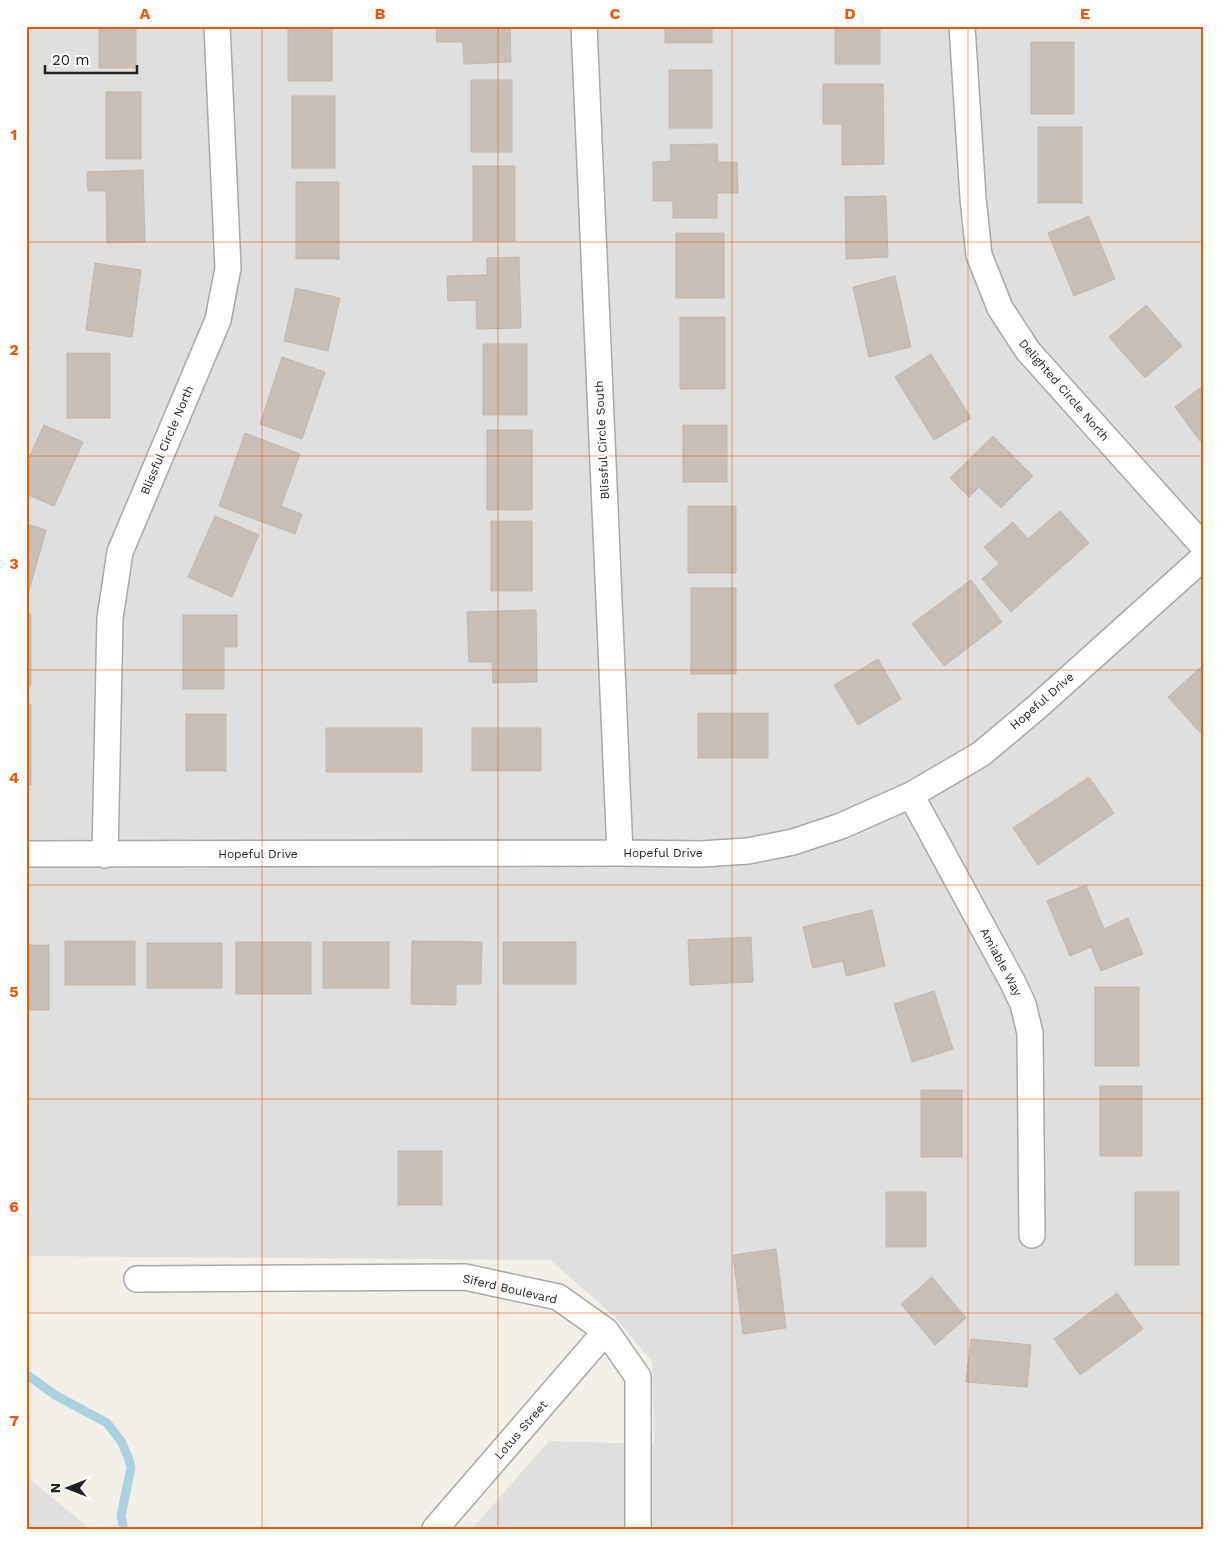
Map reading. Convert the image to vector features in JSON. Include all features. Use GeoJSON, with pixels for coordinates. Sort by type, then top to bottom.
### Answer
{"type":"FeatureCollection","features":[{"type":"Feature","properties":{"kind":"street","name":"Blissful Circle North"},"geometry":{"type":"LineString","coordinates":[[105,855],[110,618],[120,552],[218,320],[228,268],[217,26]]}},
{"type":"Feature","properties":{"kind":"street","name":"Blissful Circle South"},"geometry":{"type":"LineString","coordinates":[[584,26],[620,853]]}},
{"type":"Feature","properties":{"kind":"street","name":"Delighted Circle North"},"geometry":{"type":"LineString","coordinates":[[962,26],[973,198],[979,256],[1000,308],[1028,352],[1204,547]]}},
{"type":"Feature","properties":{"kind":"street","name":"Hopeful Drive"},"geometry":{"type":"LineString","coordinates":[[26,854],[701,854],[748,851],[793,842],[840,826],[911,795],[981,754],[1037,707],[1204,557]]}},
{"type":"Feature","properties":{"kind":"street","name":"Amiable Way"},"geometry":{"type":"LineString","coordinates":[[911,795],[1012,980],[1023,1004],[1030,1033],[1032,1235]]}},
{"type":"Feature","properties":{"kind":"street","name":"Siferd Boulevard"},"geometry":{"type":"LineString","coordinates":[[137,1279],[465,1276],[558,1298],[606,1331],[638,1377],[638,1529]]}},
{"type":"Feature","properties":{"kind":"street","name":"Lotus Street"},"geometry":{"type":"LineString","coordinates":[[435,1529],[606,1331]]}},
{"type":"Feature","properties":{"kind":"shaded area"},"geometry":{"type":"Polygon","coordinates":[[[26,26],[1204,26],[1204,1529],[472,1529],[549,1441],[654,1444],[652,1362],[614,1316],[550,1260],[26,1256],[26,26]]]}},
{"type":"Feature","properties":{"kind":"shaded area"},"geometry":{"type":"Polygon","coordinates":[[[26,1476],[90,1529],[26,1529],[26,1476]]]}},
{"type":"Feature","properties":{"kind":"building"},"geometry":{"type":"Polygon","coordinates":[[[99,26],[136,26],[136,68],[99,68],[99,26]]]}},
{"type":"Feature","properties":{"kind":"building"},"geometry":{"type":"Polygon","coordinates":[[[288,26],[332,26],[332,81],[288,81],[288,26]]]}},
{"type":"Feature","properties":{"kind":"building"},"geometry":{"type":"Polygon","coordinates":[[[436,26],[510,26],[511,62],[464,64],[463,42],[437,42],[436,26]]]}},
{"type":"Feature","properties":{"kind":"building"},"geometry":{"type":"Polygon","coordinates":[[[665,26],[712,26],[712,43],[665,43],[665,26]]]}},
{"type":"Feature","properties":{"kind":"building"},"geometry":{"type":"Polygon","coordinates":[[[835,26],[880,26],[880,64],[835,64],[835,26]]]}},
{"type":"Feature","properties":{"kind":"building"},"geometry":{"type":"Polygon","coordinates":[[[1031,42],[1074,42],[1074,114],[1031,114],[1031,42]]]}},
{"type":"Feature","properties":{"kind":"building"},"geometry":{"type":"Polygon","coordinates":[[[669,70],[712,70],[712,128],[669,128],[669,70]]]}},
{"type":"Feature","properties":{"kind":"building"},"geometry":{"type":"Polygon","coordinates":[[[471,80],[512,80],[512,152],[471,152],[471,80]]]}},
{"type":"Feature","properties":{"kind":"building"},"geometry":{"type":"Polygon","coordinates":[[[823,84],[883,84],[884,164],[842,165],[842,124],[823,124],[823,84]]]}},
{"type":"Feature","properties":{"kind":"building"},"geometry":{"type":"Polygon","coordinates":[[[106,92],[141,92],[141,159],[106,159],[106,92]]]}},
{"type":"Feature","properties":{"kind":"building"},"geometry":{"type":"Polygon","coordinates":[[[292,96],[335,96],[335,168],[292,168],[292,96]]]}},
{"type":"Feature","properties":{"kind":"building"},"geometry":{"type":"Polygon","coordinates":[[[1038,127],[1082,127],[1082,203],[1038,203],[1038,127]]]}},
{"type":"Feature","properties":{"kind":"building"},"geometry":{"type":"Polygon","coordinates":[[[717,144],[718,162],[737,162],[738,193],[717,193],[717,218],[673,218],[673,201],[653,201],[653,162],[671,161],[670,145],[717,144]]]}},
{"type":"Feature","properties":{"kind":"building"},"geometry":{"type":"Polygon","coordinates":[[[473,166],[515,166],[515,241],[473,241],[473,166]]]}},
{"type":"Feature","properties":{"kind":"building"},"geometry":{"type":"Polygon","coordinates":[[[143,170],[145,242],[107,243],[106,191],[88,191],[87,172],[143,170]]]}},
{"type":"Feature","properties":{"kind":"building"},"geometry":{"type":"Polygon","coordinates":[[[296,182],[339,182],[339,259],[296,259],[296,182]]]}},
{"type":"Feature","properties":{"kind":"building"},"geometry":{"type":"Polygon","coordinates":[[[886,196],[888,257],[846,259],[845,197],[886,196]]]}},
{"type":"Feature","properties":{"kind":"building"},"geometry":{"type":"Polygon","coordinates":[[[1089,216],[1115,279],[1074,296],[1048,233],[1089,216]]]}},
{"type":"Feature","properties":{"kind":"building"},"geometry":{"type":"Polygon","coordinates":[[[676,233],[724,233],[724,298],[676,298],[676,233]]]}},
{"type":"Feature","properties":{"kind":"building"},"geometry":{"type":"Polygon","coordinates":[[[519,257],[521,328],[477,329],[476,300],[448,301],[447,276],[487,275],[487,258],[519,257]]]}},
{"type":"Feature","properties":{"kind":"building"},"geometry":{"type":"Polygon","coordinates":[[[95,263],[141,270],[132,337],[86,330],[95,263]]]}},
{"type":"Feature","properties":{"kind":"building"},"geometry":{"type":"Polygon","coordinates":[[[895,276],[911,347],[869,357],[853,287],[895,276]]]}},
{"type":"Feature","properties":{"kind":"building"},"geometry":{"type":"Polygon","coordinates":[[[296,288],[340,298],[328,351],[284,341],[296,288]]]}},
{"type":"Feature","properties":{"kind":"building"},"geometry":{"type":"Polygon","coordinates":[[[1146,305],[1182,346],[1145,378],[1109,337],[1146,305]]]}},
{"type":"Feature","properties":{"kind":"building"},"geometry":{"type":"Polygon","coordinates":[[[680,317],[725,317],[725,389],[680,389],[680,317]]]}},
{"type":"Feature","properties":{"kind":"building"},"geometry":{"type":"Polygon","coordinates":[[[483,344],[527,344],[527,415],[483,415],[483,344]]]}},
{"type":"Feature","properties":{"kind":"building"},"geometry":{"type":"Polygon","coordinates":[[[67,353],[110,353],[110,418],[67,418],[67,353]]]}},
{"type":"Feature","properties":{"kind":"building"},"geometry":{"type":"Polygon","coordinates":[[[931,354],[971,418],[934,440],[895,377],[931,354]]]}},
{"type":"Feature","properties":{"kind":"building"},"geometry":{"type":"Polygon","coordinates":[[[282,357],[325,372],[302,439],[260,424],[282,357]]]}},
{"type":"Feature","properties":{"kind":"building"},"geometry":{"type":"Polygon","coordinates":[[[1204,385],[1204,438],[1200,441],[1175,407],[1204,385]]]}},
{"type":"Feature","properties":{"kind":"building"},"geometry":{"type":"Polygon","coordinates":[[[44,425],[83,442],[54,506],[26,494],[26,464],[44,425]]]}},
{"type":"Feature","properties":{"kind":"building"},"geometry":{"type":"Polygon","coordinates":[[[683,425],[727,425],[727,482],[683,482],[683,425]]]}},
{"type":"Feature","properties":{"kind":"building"},"geometry":{"type":"Polygon","coordinates":[[[487,430],[532,430],[532,510],[487,510],[487,430]]]}},
{"type":"Feature","properties":{"kind":"building"},"geometry":{"type":"Polygon","coordinates":[[[245,433],[300,454],[281,506],[302,514],[295,534],[219,506],[245,433]]]}},
{"type":"Feature","properties":{"kind":"building"},"geometry":{"type":"Polygon","coordinates":[[[993,436],[1033,476],[1001,508],[979,487],[969,497],[950,478],[993,436]]]}},
{"type":"Feature","properties":{"kind":"building"},"geometry":{"type":"Polygon","coordinates":[[[688,506],[736,506],[736,573],[688,573],[688,506]]]}},
{"type":"Feature","properties":{"kind":"building"},"geometry":{"type":"Polygon","coordinates":[[[1060,511],[1089,543],[1011,612],[982,579],[999,564],[984,547],[1013,522],[1028,539],[1060,511]]]}},
{"type":"Feature","properties":{"kind":"building"},"geometry":{"type":"Polygon","coordinates":[[[215,516],[259,535],[232,597],[188,577],[215,516]]]}},
{"type":"Feature","properties":{"kind":"building"},"geometry":{"type":"Polygon","coordinates":[[[491,521],[532,521],[532,591],[491,591],[491,521]]]}},
{"type":"Feature","properties":{"kind":"building"},"geometry":{"type":"Polygon","coordinates":[[[26,524],[46,530],[29,591],[26,590],[26,524]]]}},
{"type":"Feature","properties":{"kind":"building"},"geometry":{"type":"Polygon","coordinates":[[[971,580],[1002,622],[944,666],[912,624],[971,580]]]}},
{"type":"Feature","properties":{"kind":"building"},"geometry":{"type":"Polygon","coordinates":[[[691,588],[736,588],[736,674],[691,674],[691,588]]]}},
{"type":"Feature","properties":{"kind":"building"},"geometry":{"type":"Polygon","coordinates":[[[536,610],[537,682],[493,683],[492,662],[469,662],[467,612],[536,610]]]}},
{"type":"Feature","properties":{"kind":"building"},"geometry":{"type":"Polygon","coordinates":[[[26,614],[31,614],[31,685],[26,685],[26,614]]]}},
{"type":"Feature","properties":{"kind":"building"},"geometry":{"type":"Polygon","coordinates":[[[183,615],[237,615],[237,647],[224,647],[224,689],[183,689],[183,615]]]}},
{"type":"Feature","properties":{"kind":"building"},"geometry":{"type":"Polygon","coordinates":[[[878,659],[901,699],[858,725],[834,685],[878,659]]]}},
{"type":"Feature","properties":{"kind":"building"},"geometry":{"type":"Polygon","coordinates":[[[1201,667],[1204,670],[1204,737],[1168,697],[1201,667]]]}},
{"type":"Feature","properties":{"kind":"building"},"geometry":{"type":"Polygon","coordinates":[[[26,704],[31,704],[31,785],[26,785],[26,704]]]}},
{"type":"Feature","properties":{"kind":"building"},"geometry":{"type":"Polygon","coordinates":[[[698,713],[768,713],[768,758],[698,758],[698,713]]]}},
{"type":"Feature","properties":{"kind":"building"},"geometry":{"type":"Polygon","coordinates":[[[186,714],[226,714],[226,771],[186,771],[186,714]]]}},
{"type":"Feature","properties":{"kind":"building"},"geometry":{"type":"Polygon","coordinates":[[[326,728],[422,728],[422,772],[326,772],[326,728]]]}},
{"type":"Feature","properties":{"kind":"building"},"geometry":{"type":"Polygon","coordinates":[[[472,728],[541,728],[541,771],[472,771],[472,728]]]}},
{"type":"Feature","properties":{"kind":"building"},"geometry":{"type":"Polygon","coordinates":[[[1089,777],[1114,813],[1038,865],[1013,828],[1089,777]]]}},
{"type":"Feature","properties":{"kind":"building"},"geometry":{"type":"Polygon","coordinates":[[[1086,885],[1104,929],[1128,918],[1143,954],[1101,971],[1091,947],[1070,956],[1047,901],[1086,885]]]}},
{"type":"Feature","properties":{"kind":"building"},"geometry":{"type":"Polygon","coordinates":[[[872,910],[885,966],[846,976],[843,961],[813,968],[803,927],[872,910]]]}},
{"type":"Feature","properties":{"kind":"building"},"geometry":{"type":"Polygon","coordinates":[[[751,937],[753,982],[690,985],[688,940],[751,937]]]}},
{"type":"Feature","properties":{"kind":"building"},"geometry":{"type":"Polygon","coordinates":[[[65,941],[135,941],[135,985],[65,985],[65,941]]]}},
{"type":"Feature","properties":{"kind":"building"},"geometry":{"type":"Polygon","coordinates":[[[412,941],[482,942],[481,984],[456,984],[456,1005],[411,1004],[412,941]]]}},
{"type":"Feature","properties":{"kind":"building"},"geometry":{"type":"Polygon","coordinates":[[[236,942],[311,942],[311,994],[236,994],[236,942]]]}},
{"type":"Feature","properties":{"kind":"building"},"geometry":{"type":"Polygon","coordinates":[[[323,942],[389,942],[389,988],[323,988],[323,942]]]}},
{"type":"Feature","properties":{"kind":"building"},"geometry":{"type":"Polygon","coordinates":[[[503,942],[576,942],[576,984],[503,984],[503,942]]]}},
{"type":"Feature","properties":{"kind":"building"},"geometry":{"type":"Polygon","coordinates":[[[147,943],[222,943],[222,988],[147,988],[147,943]]]}},
{"type":"Feature","properties":{"kind":"building"},"geometry":{"type":"Polygon","coordinates":[[[26,945],[49,945],[49,1010],[26,1010],[26,945]]]}},
{"type":"Feature","properties":{"kind":"building"},"geometry":{"type":"Polygon","coordinates":[[[1095,987],[1139,987],[1139,1066],[1095,1066],[1095,987]]]}},
{"type":"Feature","properties":{"kind":"building"},"geometry":{"type":"Polygon","coordinates":[[[934,991],[953,1049],[912,1062],[894,1004],[934,991]]]}},
{"type":"Feature","properties":{"kind":"building"},"geometry":{"type":"Polygon","coordinates":[[[1100,1086],[1142,1086],[1142,1156],[1100,1156],[1100,1086]]]}},
{"type":"Feature","properties":{"kind":"building"},"geometry":{"type":"Polygon","coordinates":[[[921,1090],[962,1090],[962,1157],[921,1157],[921,1090]]]}},
{"type":"Feature","properties":{"kind":"building"},"geometry":{"type":"Polygon","coordinates":[[[398,1151],[442,1151],[442,1205],[398,1205],[398,1151]]]}},
{"type":"Feature","properties":{"kind":"building"},"geometry":{"type":"Polygon","coordinates":[[[886,1192],[926,1192],[926,1247],[886,1247],[886,1192]]]}},
{"type":"Feature","properties":{"kind":"building"},"geometry":{"type":"Polygon","coordinates":[[[1135,1192],[1179,1192],[1179,1265],[1135,1265],[1135,1192]]]}},
{"type":"Feature","properties":{"kind":"building"},"geometry":{"type":"Polygon","coordinates":[[[776,1249],[786,1328],[743,1334],[733,1255],[776,1249]]]}},
{"type":"Feature","properties":{"kind":"building"},"geometry":{"type":"Polygon","coordinates":[[[932,1277],[966,1318],[935,1345],[901,1304],[932,1277]]]}},
{"type":"Feature","properties":{"kind":"building"},"geometry":{"type":"Polygon","coordinates":[[[1117,1293],[1143,1329],[1080,1375],[1054,1339],[1117,1293]]]}},
{"type":"Feature","properties":{"kind":"building"},"geometry":{"type":"Polygon","coordinates":[[[971,1339],[1031,1345],[1027,1387],[966,1382],[971,1339]]]}},
{"type":"Feature","properties":{"kind":"waterway"},"geometry":{"type":"LineString","coordinates":[[26,1374],[55,1395],[107,1423],[121,1441],[131,1467],[121,1516],[124,1529]]}}]}
